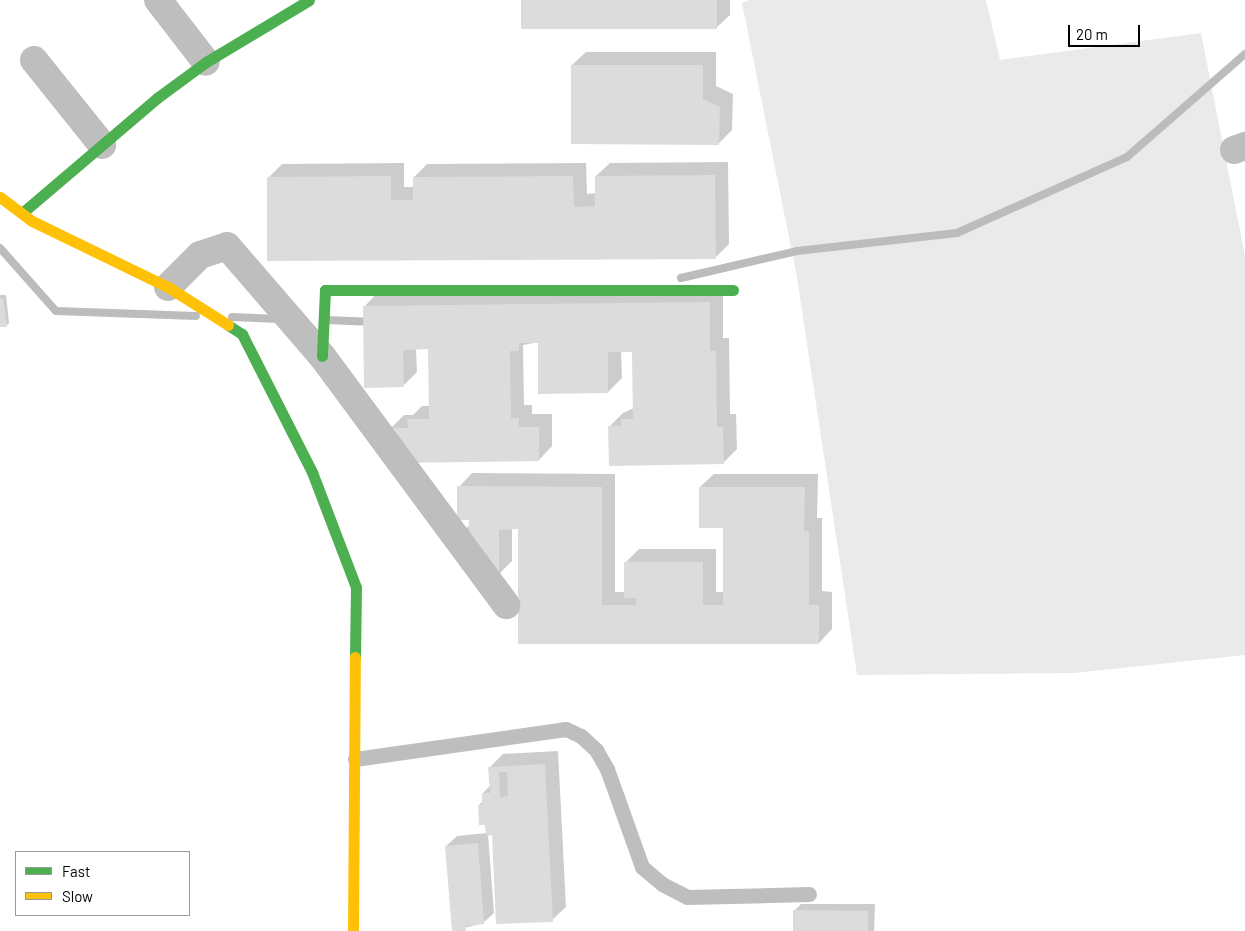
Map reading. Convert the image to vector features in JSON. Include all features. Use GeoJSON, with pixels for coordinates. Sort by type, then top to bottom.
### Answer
{"type":"FeatureCollection","features":[{"type":"Feature","properties":{"kind":"street"},"geometry":{"type":"LineString","coordinates":[[158,0],[206,62]]}},
{"type":"Feature","properties":{"kind":"street"},"geometry":{"type":"LineString","coordinates":[[22,213],[102,145],[206,62],[301,2]]}},
{"type":"Feature","properties":{"kind":"street"},"geometry":{"type":"LineString","coordinates":[[34,60],[102,145]]}},
{"type":"Feature","properties":{"kind":"street"},"geometry":{"type":"LineString","coordinates":[[0,197],[22,213],[168,287],[242,334],[312,472],[356,587],[353,931]]}},
{"type":"Feature","properties":{"kind":"street"},"geometry":{"type":"LineString","coordinates":[[168,287],[200,255],[227,246],[322,356],[506,605]]}},
{"type":"Feature","properties":{"kind":"street"},"geometry":{"type":"LineString","coordinates":[[322,356],[325,290],[733,290]]}},
{"type":"Feature","properties":{"kind":"lane"},"geometry":{"type":"LineString","coordinates":[[355,759],[566,729],[581,736],[596,750],[607,769],[642,867],[662,884],[687,897],[809,894]]}},
{"type":"Feature","properties":{"kind":"shaded area"},"geometry":{"type":"Polygon","coordinates":[[[749,0],[986,0],[1000,60],[1201,33],[1245,256],[1245,655],[1074,673],[857,675],[797,277],[742,3],[749,0]]]}},
{"type":"Feature","properties":{"kind":"building"},"geometry":{"type":"Polygon","coordinates":[[[521,0],[717,0],[717,29],[521,29],[521,0]]]}},
{"type":"Feature","properties":{"kind":"building"},"geometry":{"type":"Polygon","coordinates":[[[571,65],[703,65],[703,99],[720,107],[719,145],[571,144],[571,65]]]}},
{"type":"Feature","properties":{"kind":"building"},"geometry":{"type":"Polygon","coordinates":[[[715,175],[716,259],[267,261],[267,177],[391,176],[391,200],[413,200],[413,177],[573,176],[574,207],[595,206],[595,176],[715,175]]]}},
{"type":"Feature","properties":{"kind":"building"},"geometry":{"type":"Polygon","coordinates":[[[0,298],[3,298],[7,327],[0,327],[0,298]]]}},
{"type":"Feature","properties":{"kind":"building"},"geometry":{"type":"Polygon","coordinates":[[[710,302],[710,351],[716,351],[717,427],[723,427],[724,464],[609,466],[608,426],[621,426],[621,419],[633,419],[632,352],[608,352],[608,393],[538,394],[538,343],[519,343],[519,351],[510,351],[511,418],[519,418],[519,427],[539,427],[539,461],[389,463],[389,428],[408,428],[407,419],[429,419],[428,349],[403,350],[404,387],[364,388],[363,306],[710,302]]]}},
{"type":"Feature","properties":{"kind":"building"},"geometry":{"type":"Polygon","coordinates":[[[457,486],[602,487],[602,605],[636,605],[636,598],[624,598],[624,562],[703,562],[703,605],[723,605],[723,528],[699,528],[699,487],[805,487],[804,531],[809,531],[809,605],[819,605],[819,644],[518,644],[518,529],[499,530],[499,576],[462,531],[469,531],[469,520],[457,520],[457,486]]]}},
{"type":"Feature","properties":{"kind":"building"},"geometry":{"type":"Polygon","coordinates":[[[545,764],[553,922],[496,924],[492,835],[486,836],[485,825],[479,825],[478,805],[482,805],[482,793],[490,793],[488,767],[545,764]],[[499,772],[500,797],[508,796],[507,772],[499,772]]]}},
{"type":"Feature","properties":{"kind":"building"},"geometry":{"type":"Polygon","coordinates":[[[478,843],[484,924],[466,926],[466,931],[452,931],[445,846],[478,843]]]}},
{"type":"Feature","properties":{"kind":"building"},"geometry":{"type":"Polygon","coordinates":[[[793,910],[868,911],[868,931],[793,931],[793,910]]]}},
{"type":"Feature","properties":{"kind":"waterway"},"geometry":{"type":"LineString","coordinates":[[681,278],[797,251],[957,233],[1127,157],[1245,54]]}},
{"type":"Feature","properties":{"kind":"waterway"},"geometry":{"type":"LineString","coordinates":[[0,248],[56,311],[196,316]]}},
{"type":"Feature","properties":{"kind":"waterway"},"geometry":{"type":"LineString","coordinates":[[232,317],[280,319]]}},
{"type":"Feature","properties":{"kind":"waterway"},"geometry":{"type":"LineString","coordinates":[[327,320],[373,322]]}},
{"type":"Feature","properties":{"kind":"traffic: fast"},"geometry":{"type":"LineString","coordinates":[[22,213],[157,98],[206,62],[309,0]]}},
{"type":"Feature","properties":{"kind":"traffic: fast"},"geometry":{"type":"LineString","coordinates":[[322,356],[325,290],[733,290]]}},
{"type":"Feature","properties":{"kind":"traffic: fast"},"geometry":{"type":"LineString","coordinates":[[228,325],[242,334],[312,472],[356,587],[355,657]]}},
{"type":"Feature","properties":{"kind":"traffic: slow"},"geometry":{"type":"LineString","coordinates":[[0,197],[32,221],[168,287],[228,325]]}},
{"type":"Feature","properties":{"kind":"traffic: slow"},"geometry":{"type":"LineString","coordinates":[[353,931],[355,657]]}}]}
